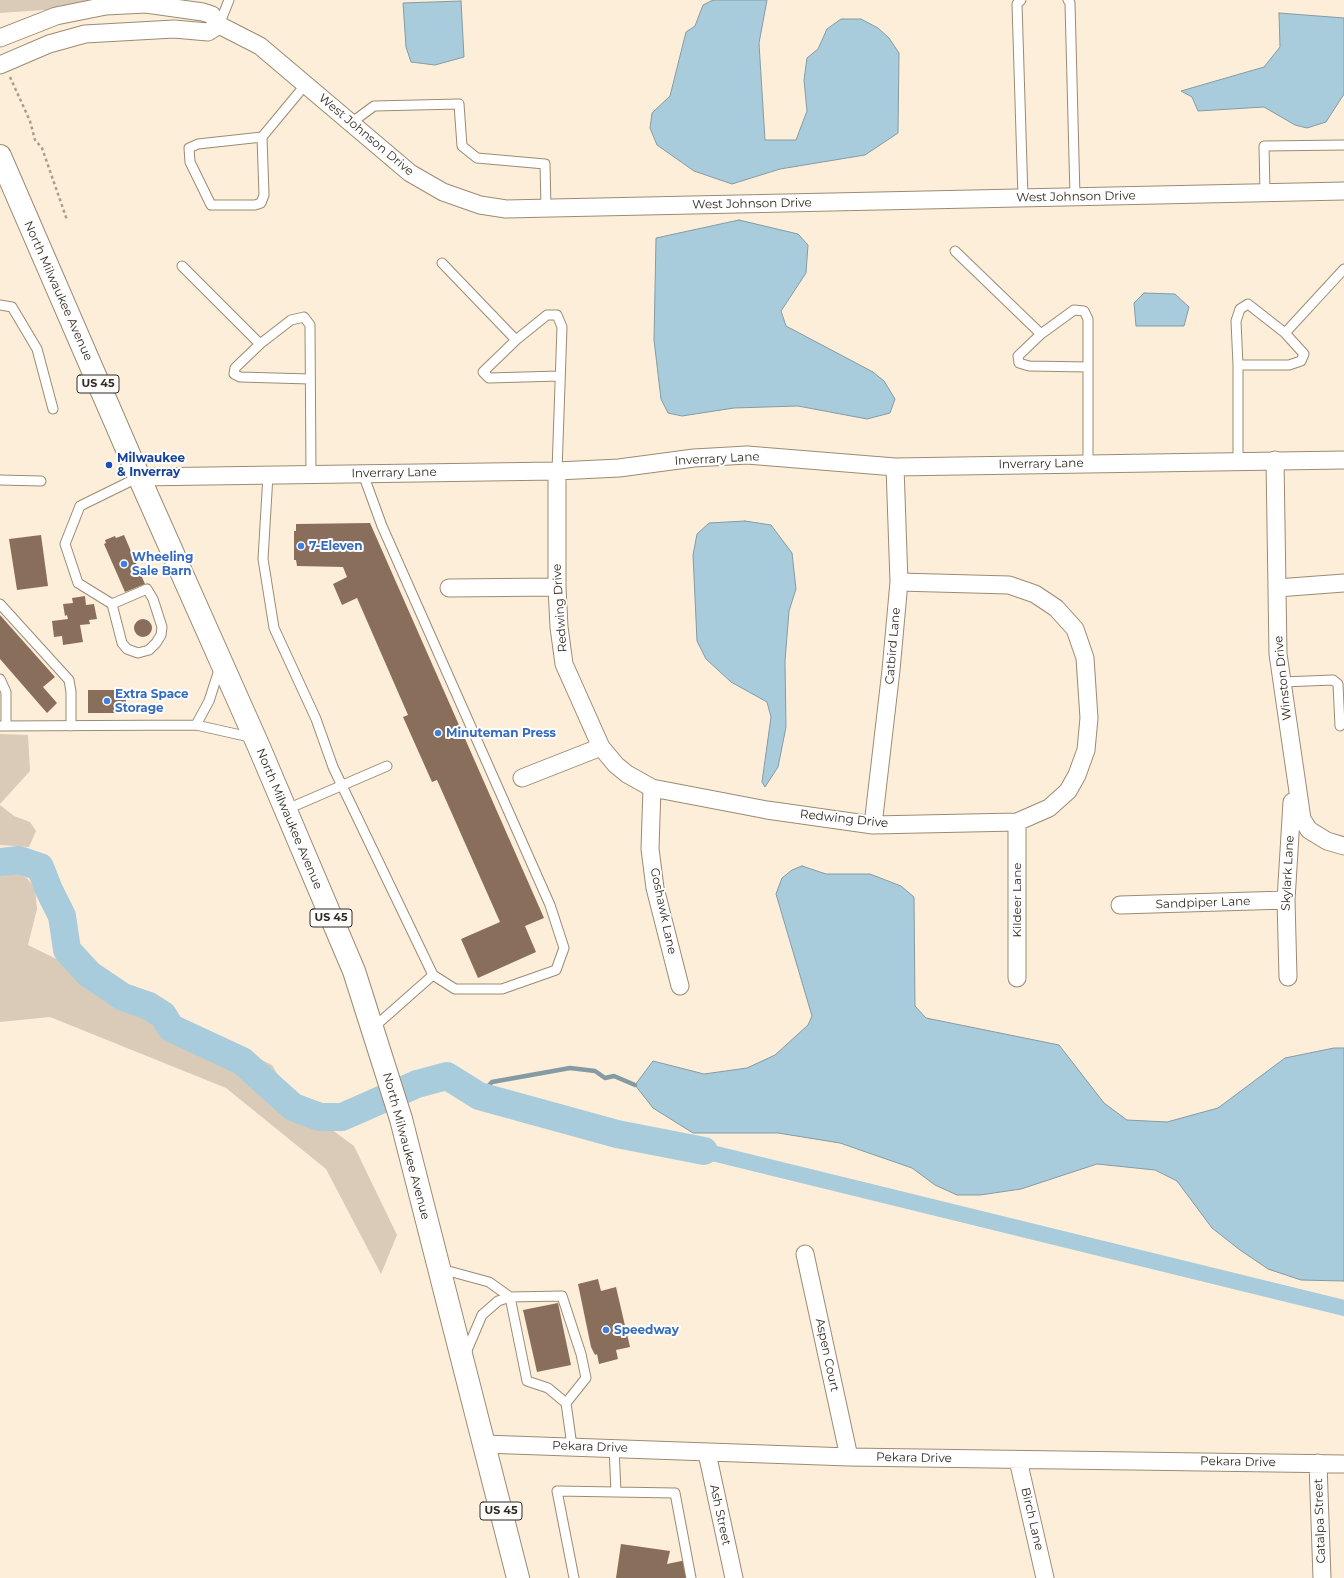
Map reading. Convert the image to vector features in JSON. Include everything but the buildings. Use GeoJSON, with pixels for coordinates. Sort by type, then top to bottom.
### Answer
{"type":"FeatureCollection","features":[{"type":"Feature","properties":{"kind":"main road","name":"North Milwaukee Avenue"},"geometry":{"type":"LineString","coordinates":[[0,156],[139,477],[286,810],[354,971],[401,1119],[518,1578]]}},
{"type":"Feature","properties":{"kind":"street","name":"West Johnson Drive"},"geometry":{"type":"LineString","coordinates":[[0,38],[56,16],[111,5],[146,4],[191,9],[212,15],[219,25],[260,46],[410,173],[443,192],[480,205],[499,208],[1344,191]]}},
{"type":"Feature","properties":{"kind":"street"},"geometry":{"type":"LineString","coordinates":[[2,65],[49,44],[85,34],[168,29],[189,29],[208,32],[219,25]]}},
{"type":"Feature","properties":{"kind":"street","name":"Inverrary Lane"},"geometry":{"type":"LineString","coordinates":[[139,477],[557,471],[619,468],[694,458],[747,455],[895,467],[1344,460]]}},
{"type":"Feature","properties":{"kind":"street","name":"Winston Drive"},"geometry":{"type":"LineString","coordinates":[[1275,460],[1278,654],[1302,819],[1309,830],[1327,841],[1344,846]]}},
{"type":"Feature","properties":{"kind":"street","name":"Catbird Lane"},"geometry":{"type":"LineString","coordinates":[[873,825],[891,670],[899,582],[895,467]]}},
{"type":"Feature","properties":{"kind":"street","name":"Redwing Drive"},"geometry":{"type":"LineString","coordinates":[[557,471],[557,587],[559,627],[564,664],[601,746],[621,769],[652,788],[767,810],[873,825],[1017,822],[1049,808],[1068,791],[1077,775],[1086,750],[1089,718],[1085,658],[1075,629],[1056,608],[1035,594],[1009,584],[899,582]]}},
{"type":"Feature","properties":{"kind":"street"},"geometry":{"type":"LineString","coordinates":[[1277,588],[1344,583]]}},
{"type":"Feature","properties":{"kind":"street"},"geometry":{"type":"LineString","coordinates":[[448,588],[557,587]]}},
{"type":"Feature","properties":{"kind":"street"},"geometry":{"type":"LineString","coordinates":[[522,778],[601,746]]}},
{"type":"Feature","properties":{"kind":"street","name":"Skylark Lane"},"geometry":{"type":"LineString","coordinates":[[1288,977],[1286,900],[1294,768]]}},
{"type":"Feature","properties":{"kind":"street","name":"Goshawk Lane"},"geometry":{"type":"LineString","coordinates":[[652,788],[650,849],[655,888],[680,986]]}},
{"type":"Feature","properties":{"kind":"street","name":"Kildeer Lane"},"geometry":{"type":"LineString","coordinates":[[1017,822],[1017,978]]}},
{"type":"Feature","properties":{"kind":"street","name":"Sandpiper Lane"},"geometry":{"type":"LineString","coordinates":[[1120,905],[1286,900]]}},
{"type":"Feature","properties":{"kind":"street","name":"Aspen Court"},"geometry":{"type":"LineString","coordinates":[[805,1254],[849,1456]]}},
{"type":"Feature","properties":{"kind":"street","name":"Pekara Drive"},"geometry":{"type":"LineString","coordinates":[[484,1444],[572,1446],[707,1453],[1018,1460],[1344,1464]]}},
{"type":"Feature","properties":{"kind":"street","name":"Ash Street"},"geometry":{"type":"LineString","coordinates":[[707,1453],[734,1578]]}},
{"type":"Feature","properties":{"kind":"street","name":"Birch Lane"},"geometry":{"type":"LineString","coordinates":[[1018,1460],[1045,1578]]}},
{"type":"Feature","properties":{"kind":"street","name":"Catalpa Street"},"geometry":{"type":"LineString","coordinates":[[1318,1463],[1322,1578]]}},
{"type":"Feature","properties":{"kind":"lane"},"geometry":{"type":"LineString","coordinates":[[219,25],[229,0]]}},
{"type":"Feature","properties":{"kind":"lane"},"geometry":{"type":"LineString","coordinates":[[1021,0],[1017,4],[1023,198]]}},
{"type":"Feature","properties":{"kind":"lane"},"geometry":{"type":"LineString","coordinates":[[1068,0],[1070,3],[1075,197]]}},
{"type":"Feature","properties":{"kind":"lane"},"geometry":{"type":"LineString","coordinates":[[262,137],[198,144],[188,148],[190,162],[211,205],[255,205],[261,203],[264,195],[262,137],[306,84]]}},
{"type":"Feature","properties":{"kind":"lane"},"geometry":{"type":"LineString","coordinates":[[351,123],[374,106],[459,104],[462,146],[477,158],[545,164],[546,208]]}},
{"type":"Feature","properties":{"kind":"lane"},"geometry":{"type":"LineString","coordinates":[[1265,193],[1264,146],[1344,145]]}},
{"type":"Feature","properties":{"kind":"lane"},"geometry":{"type":"LineString","coordinates":[[955,251],[1041,334]]}},
{"type":"Feature","properties":{"kind":"lane"},"geometry":{"type":"LineString","coordinates":[[442,263],[516,340]]}},
{"type":"Feature","properties":{"kind":"lane"},"geometry":{"type":"LineString","coordinates":[[182,266],[260,344]]}},
{"type":"Feature","properties":{"kind":"lane"},"geometry":{"type":"LineString","coordinates":[[1285,333],[1344,268]]}},
{"type":"Feature","properties":{"kind":"lane"},"geometry":{"type":"LineString","coordinates":[[1238,365],[1289,365],[1301,362],[1304,354],[1285,333],[1248,304],[1240,309],[1236,321],[1238,365],[1238,462]]}},
{"type":"Feature","properties":{"kind":"lane"},"geometry":{"type":"LineString","coordinates":[[0,305],[12,307],[37,349],[53,409]]}},
{"type":"Feature","properties":{"kind":"lane"},"geometry":{"type":"LineString","coordinates":[[1088,367],[1029,366],[1019,363],[1018,356],[1041,334],[1074,310],[1084,311],[1088,319],[1088,367],[1088,464]]}},
{"type":"Feature","properties":{"kind":"lane"},"geometry":{"type":"LineString","coordinates":[[557,471],[559,376],[562,327],[557,315],[547,315],[516,340],[483,372],[489,378],[559,376]]}},
{"type":"Feature","properties":{"kind":"lane"},"geometry":{"type":"LineString","coordinates":[[310,379],[240,378],[234,374],[235,368],[260,344],[291,320],[304,318],[310,325],[311,474]]}},
{"type":"Feature","properties":{"kind":"lane"},"geometry":{"type":"LineString","coordinates":[[268,475],[263,559],[274,628],[316,720],[333,767],[433,975],[455,989],[502,989],[556,970],[564,948],[550,905],[382,526],[363,474]]}},
{"type":"Feature","properties":{"kind":"lane"},"geometry":{"type":"LineString","coordinates":[[112,604],[147,589],[153,599],[162,627],[162,635],[149,650],[138,653],[127,649],[122,644],[112,604],[78,583],[65,544],[80,506],[139,477]]}},
{"type":"Feature","properties":{"kind":"lane"},"geometry":{"type":"LineString","coordinates":[[0,480],[41,481]]}},
{"type":"Feature","properties":{"kind":"lane"},"geometry":{"type":"LineString","coordinates":[[0,604],[69,680],[71,692],[71,726]]}},
{"type":"Feature","properties":{"kind":"lane"},"geometry":{"type":"LineString","coordinates":[[196,725],[209,701],[221,663]]}},
{"type":"Feature","properties":{"kind":"lane"},"geometry":{"type":"LineString","coordinates":[[0,679],[6,692],[3,726],[196,725],[255,739]]}},
{"type":"Feature","properties":{"kind":"lane"},"geometry":{"type":"LineString","coordinates":[[1282,682],[1333,680],[1338,684],[1340,726]]}},
{"type":"Feature","properties":{"kind":"lane"},"geometry":{"type":"LineString","coordinates":[[286,810],[387,766]]}},
{"type":"Feature","properties":{"kind":"lane"},"geometry":{"type":"LineString","coordinates":[[372,1029],[433,975]]}},
{"type":"Feature","properties":{"kind":"lane"},"geometry":{"type":"LineString","coordinates":[[438,1268],[489,1282],[510,1297],[527,1381],[548,1388],[566,1403],[572,1446]]}},
{"type":"Feature","properties":{"kind":"lane"},"geometry":{"type":"LineString","coordinates":[[463,1361],[482,1315],[498,1301],[510,1297],[562,1296],[581,1354],[586,1378],[566,1403]]}},
{"type":"Feature","properties":{"kind":"lane"},"geometry":{"type":"LineString","coordinates":[[614,1448],[616,1492]]}},
{"type":"Feature","properties":{"kind":"lane"},"geometry":{"type":"LineString","coordinates":[[574,1578],[557,1491],[675,1493],[692,1578]]}},
{"type":"Feature","properties":{"kind":"path"},"geometry":{"type":"LineString","coordinates":[[2,65],[30,121],[35,140],[42,148],[67,220]]}},
{"type":"Feature","properties":{"kind":"shaded area"},"geometry":{"type":"Polygon","coordinates":[[[0,0],[190,0],[0,13],[0,0]]]}},
{"type":"Feature","properties":{"kind":"shaded area"},"geometry":{"type":"Polygon","coordinates":[[[0,734],[28,735],[30,771],[0,804],[0,734]]]}},
{"type":"Feature","properties":{"kind":"shaded area"},"geometry":{"type":"Polygon","coordinates":[[[0,805],[14,816],[30,822],[36,831],[29,847],[0,845],[0,805]]]}},
{"type":"Feature","properties":{"kind":"shaded area"},"geometry":{"type":"Polygon","coordinates":[[[12,871],[27,878],[35,889],[37,909],[28,945],[272,1065],[294,1102],[354,1146],[397,1235],[381,1274],[326,1169],[226,1088],[50,1017],[0,1022],[0,873],[12,871]]]}},
{"type":"Feature","properties":{"kind":"water"},"geometry":{"type":"Polygon","coordinates":[[[713,0],[767,0],[759,43],[765,140],[796,140],[807,111],[804,80],[807,58],[818,49],[827,29],[841,19],[861,19],[878,28],[889,38],[899,53],[898,133],[865,155],[780,169],[732,184],[694,171],[657,145],[650,128],[652,113],[670,96],[686,32],[695,26],[703,5],[713,0]]]}},
{"type":"Feature","properties":{"kind":"water"},"geometry":{"type":"Polygon","coordinates":[[[461,1],[464,57],[435,65],[411,62],[406,47],[403,3],[461,1]]]}},
{"type":"Feature","properties":{"kind":"water"},"geometry":{"type":"Polygon","coordinates":[[[1279,13],[1344,18],[1344,94],[1326,122],[1307,128],[1295,125],[1264,107],[1198,111],[1192,97],[1181,91],[1264,67],[1280,47],[1279,13]]]}},
{"type":"Feature","properties":{"kind":"water"},"geometry":{"type":"Polygon","coordinates":[[[739,220],[798,234],[808,245],[806,273],[781,311],[786,326],[873,372],[884,381],[895,399],[890,413],[867,419],[798,406],[734,408],[682,416],[668,413],[661,399],[654,340],[656,238],[739,220]]]}},
{"type":"Feature","properties":{"kind":"water"},"geometry":{"type":"Polygon","coordinates":[[[1144,293],[1175,294],[1189,307],[1184,326],[1136,326],[1134,303],[1144,293]]]}},
{"type":"Feature","properties":{"kind":"water"},"geometry":{"type":"Polygon","coordinates":[[[745,521],[771,525],[792,553],[796,589],[789,611],[785,661],[786,727],[778,767],[765,787],[762,782],[771,717],[767,702],[731,682],[706,659],[697,641],[693,555],[697,534],[709,523],[745,521]]]}},
{"type":"Feature","properties":{"kind":"water"},"geometry":{"type":"Polygon","coordinates":[[[802,866],[826,874],[870,874],[901,886],[914,897],[915,1006],[926,1018],[1059,1045],[1104,1103],[1127,1120],[1167,1122],[1218,1108],[1285,1058],[1334,1048],[1344,1048],[1344,1281],[1301,1280],[1268,1269],[1240,1250],[1212,1228],[1177,1181],[1155,1170],[1097,1164],[1021,1189],[980,1195],[957,1195],[935,1185],[912,1168],[840,1143],[778,1133],[693,1133],[653,1108],[635,1085],[653,1061],[704,1074],[747,1068],[775,1055],[808,1025],[812,1016],[776,894],[782,878],[792,870],[802,866]]]}},
{"type":"Feature","properties":{"kind":"waterway"},"geometry":{"type":"LineString","coordinates":[[0,862],[19,860],[40,867],[49,890],[62,916],[67,950],[89,974],[123,997],[149,1006],[163,1015],[171,1028],[242,1061],[293,1107],[320,1117],[342,1117],[417,1084],[447,1076],[479,1096],[617,1134],[704,1151]]}},
{"type":"Feature","properties":{"kind":"waterway"},"geometry":{"type":"LineString","coordinates":[[479,1096],[492,1082],[570,1068],[595,1071],[605,1078],[614,1076],[635,1085]]}},
{"type":"Feature","properties":{"kind":"waterway"},"geometry":{"type":"LineString","coordinates":[[704,1151],[1344,1308]]}},
{"type":"Feature","properties":{"kind":"place","name":"Milwaukee & Inverray"},"geometry":{"type":"Point","coordinates":[109,465]}},
{"type":"Feature","properties":{"kind":"place","name":"7-Eleven"},"geometry":{"type":"Point","coordinates":[301,546]}},
{"type":"Feature","properties":{"kind":"place","name":"Wheeling Sale Barn"},"geometry":{"type":"Point","coordinates":[124,564]}},
{"type":"Feature","properties":{"kind":"place","name":"Extra Space Storage"},"geometry":{"type":"Point","coordinates":[107,701]}},
{"type":"Feature","properties":{"kind":"place","name":"Minuteman Press"},"geometry":{"type":"Point","coordinates":[438,733]}},
{"type":"Feature","properties":{"kind":"place","name":"Speedway"},"geometry":{"type":"Point","coordinates":[606,1330]}}]}
